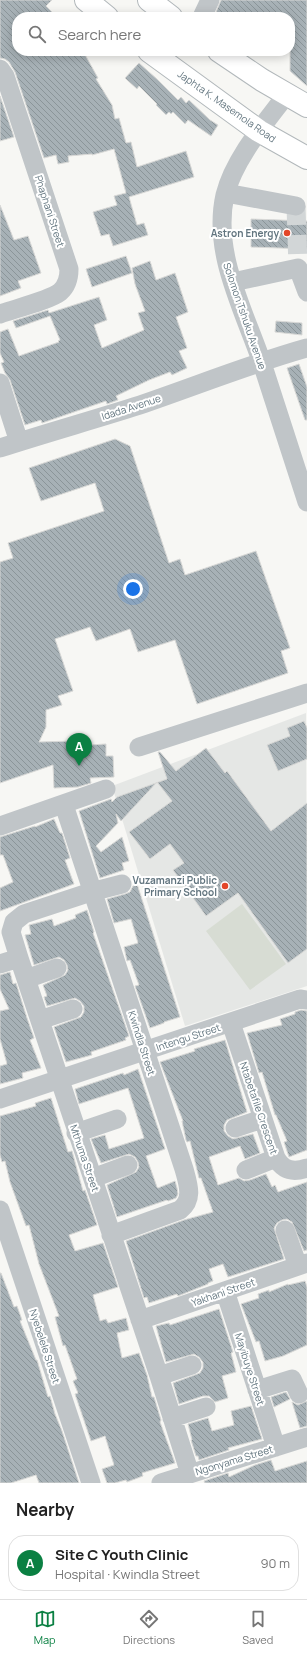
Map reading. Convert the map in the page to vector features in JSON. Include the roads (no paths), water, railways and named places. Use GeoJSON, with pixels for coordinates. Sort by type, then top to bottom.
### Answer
{"type":"FeatureCollection","features":[{"type":"Feature","properties":{"kind":"main road"},"geometry":{"type":"LineString","coordinates":[[86,0],[101,12]]}},
{"type":"Feature","properties":{"kind":"main road"},"geometry":{"type":"LineString","coordinates":[[149,0],[165,12]]}},
{"type":"Feature","properties":{"kind":"main road","name":"Japhta K. Masemola Road"},"geometry":{"type":"LineString","coordinates":[[157,56],[259,131],[307,158]]}},
{"type":"Feature","properties":{"kind":"main road"},"geometry":{"type":"LineString","coordinates":[[226,56],[262,80],[307,106]]}},
{"type":"Feature","properties":{"kind":"street"},"geometry":{"type":"LineString","coordinates":[[204,12],[210,0]]}},
{"type":"Feature","properties":{"kind":"street","name":"Phaphani Street"},"geometry":{"type":"LineString","coordinates":[[0,69],[5,76],[69,269],[69,276],[64,288],[54,295],[0,314]]}},
{"type":"Feature","properties":{"kind":"street","name":"Solomon Tshuku Avenue"},"geometry":{"type":"LineString","coordinates":[[286,94],[259,131],[238,164],[226,193],[222,212],[222,229],[226,261],[232,282],[261,361],[307,502]]}},
{"type":"Feature","properties":{"kind":"street"},"geometry":{"type":"LineString","coordinates":[[226,193],[296,206]]}},
{"type":"Feature","properties":{"kind":"street"},"geometry":{"type":"LineString","coordinates":[[232,282],[298,268],[307,292]]}},
{"type":"Feature","properties":{"kind":"street","name":"Idada Avenue"},"geometry":{"type":"LineString","coordinates":[[0,448],[139,405],[232,373],[261,361],[307,348]]}},
{"type":"Feature","properties":{"kind":"street"},"geometry":{"type":"LineString","coordinates":[[0,383],[19,442]]}},
{"type":"Feature","properties":{"kind":"street"},"geometry":{"type":"LineString","coordinates":[[138,748],[307,693]]}},
{"type":"Feature","properties":{"kind":"street"},"geometry":{"type":"LineString","coordinates":[[0,826],[64,805],[106,789]]}},
{"type":"Feature","properties":{"kind":"street","name":"Kwindla Street"},"geometry":{"type":"LineString","coordinates":[[64,805],[91,892],[184,1169],[189,1190],[189,1197],[186,1206],[180,1210],[111,1235]]}},
{"type":"Feature","properties":{"kind":"street","name":"Mthuma Street"},"geometry":{"type":"LineString","coordinates":[[122,884],[91,892],[24,914],[7,922],[12,932],[19,958],[76,1133],[93,1178],[190,1474]]}},
{"type":"Feature","properties":{"kind":"street"},"geometry":{"type":"LineString","coordinates":[[0,964],[19,958]]}},
{"type":"Feature","properties":{"kind":"street"},"geometry":{"type":"LineString","coordinates":[[26,978],[57,968]]}},
{"type":"Feature","properties":{"kind":"street","name":"Intengu Street"},"geometry":{"type":"LineString","coordinates":[[0,1099],[300,999],[307,1000]]}},
{"type":"Feature","properties":{"kind":"street"},"geometry":{"type":"LineString","coordinates":[[40,1020],[73,1009]]}},
{"type":"Feature","properties":{"kind":"street","name":"Ntabetafile Crescent"},"geometry":{"type":"LineString","coordinates":[[230,1023],[276,1158],[280,1164],[290,1170],[296,1171],[307,1168]]}},
{"type":"Feature","properties":{"kind":"street"},"geometry":{"type":"LineString","coordinates":[[76,1133],[117,1119]]}},
{"type":"Feature","properties":{"kind":"street"},"geometry":{"type":"LineString","coordinates":[[235,1128],[262,1119]]}},
{"type":"Feature","properties":{"kind":"street"},"geometry":{"type":"LineString","coordinates":[[246,1170],[276,1158]]}},
{"type":"Feature","properties":{"kind":"street"},"geometry":{"type":"LineString","coordinates":[[93,1178],[128,1165]]}},
{"type":"Feature","properties":{"kind":"street","name":"Nyebelele Street"},"geometry":{"type":"LineString","coordinates":[[0,1210],[91,1483]]}},
{"type":"Feature","properties":{"kind":"street"},"geometry":{"type":"LineString","coordinates":[[285,1230],[302,1265]]}},
{"type":"Feature","properties":{"kind":"street","name":"Yakhani Street"},"geometry":{"type":"LineString","coordinates":[[140,1320],[302,1265]]}},
{"type":"Feature","properties":{"kind":"street","name":"Mayibuye Street"},"geometry":{"type":"LineString","coordinates":[[225,1291],[276,1447]]}},
{"type":"Feature","properties":{"kind":"street"},"geometry":{"type":"LineString","coordinates":[[159,1376],[192,1365]]}},
{"type":"Feature","properties":{"kind":"street"},"geometry":{"type":"LineString","coordinates":[[257,1390],[292,1379],[298,1394]]}},
{"type":"Feature","properties":{"kind":"street"},"geometry":{"type":"LineString","coordinates":[[172,1418],[206,1407]]}},
{"type":"Feature","properties":{"kind":"street","name":"Ngonyama Street"},"geometry":{"type":"LineString","coordinates":[[161,1483],[307,1437]]}},
{"type":"Feature","properties":{"kind":"tunnel"},"geometry":{"type":"LineString","coordinates":[[296,206],[298,268]]}},
{"type":"Feature","properties":{"kind":"place","name":"Astron Energy"},"geometry":{"type":"Point","coordinates":[287,233]}},
{"type":"Feature","properties":{"kind":"place","name":"Site C Youth Clinic"},"geometry":{"type":"Point","coordinates":[79,766]}},
{"type":"Feature","properties":{"kind":"place","name":"Vuzamanzi Public Primary School"},"geometry":{"type":"Point","coordinates":[225,886]}}]}
